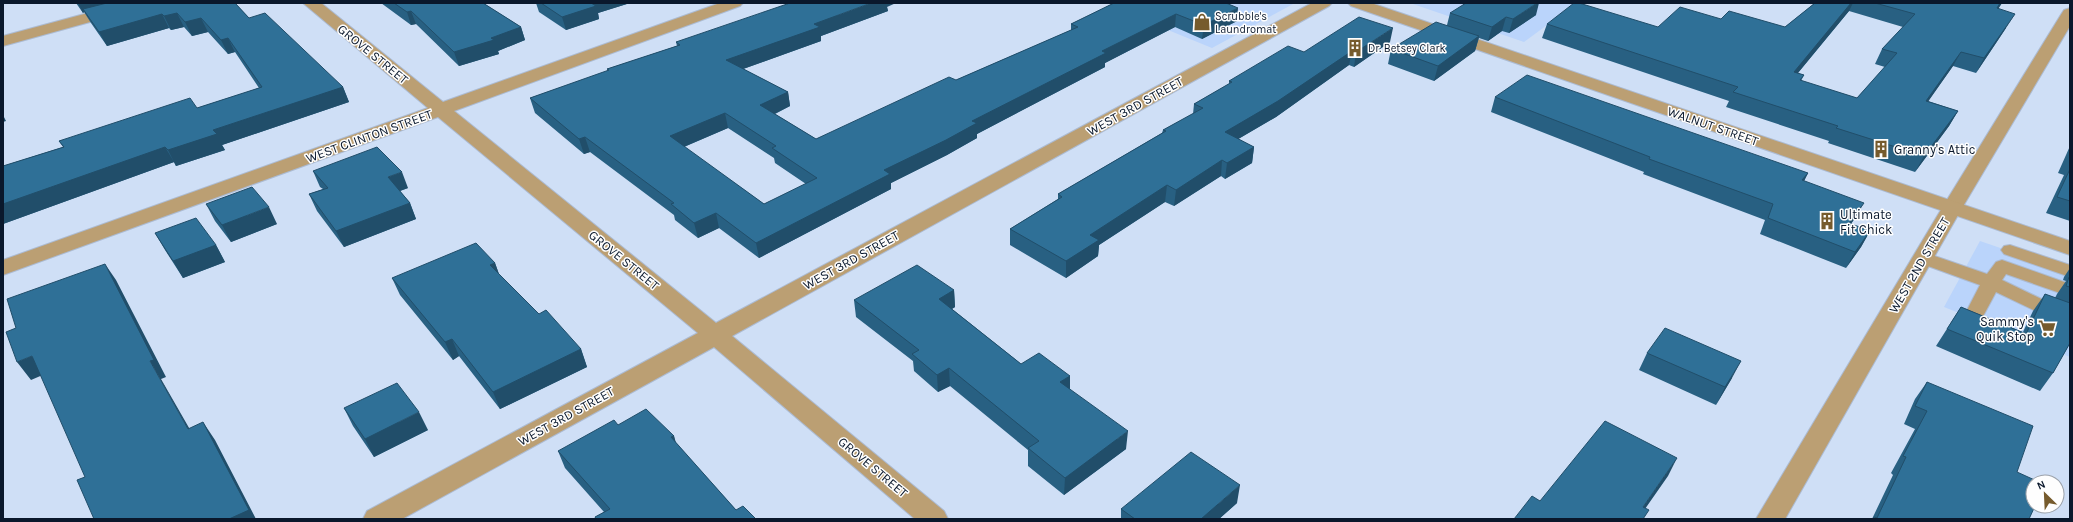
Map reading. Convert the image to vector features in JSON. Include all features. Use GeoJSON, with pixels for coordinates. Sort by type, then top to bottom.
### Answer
{"type":"FeatureCollection","features":[{"type":"Feature","properties":{"kind":"street"},"geometry":{"type":"LineString","coordinates":[[3,40],[143,3]]}},
{"type":"Feature","properties":{"kind":"street","name":"GROVE STREET"},"geometry":{"type":"LineString","coordinates":[[311,3],[715,334],[934,519]]}},
{"type":"Feature","properties":{"kind":"street","name":"WEST CLINTON STREET"},"geometry":{"type":"LineString","coordinates":[[3,268],[735,3]]}},
{"type":"Feature","properties":{"kind":"street","name":"WEST 3RD STREET"},"geometry":{"type":"LineString","coordinates":[[377,519],[1324,3]]}},
{"type":"Feature","properties":{"kind":"street","name":"WALNUT STREET"},"geometry":{"type":"LineString","coordinates":[[1356,3],[2070,248]]}},
{"type":"Feature","properties":{"kind":"street"},"geometry":{"type":"LineString","coordinates":[[2055,3],[2070,7]]}},
{"type":"Feature","properties":{"kind":"street","name":"WEST 2ND STREET"},"geometry":{"type":"LineString","coordinates":[[1770,519],[1952,208],[2070,13]]}},
{"type":"Feature","properties":{"kind":"lane"},"geometry":{"type":"LineString","coordinates":[[1974,316],[1991,282],[2002,266],[2020,231]]}},
{"type":"Feature","properties":{"kind":"lane"},"geometry":{"type":"LineString","coordinates":[[2010,250],[2070,271]]}},
{"type":"Feature","properties":{"kind":"lane"},"geometry":{"type":"LineString","coordinates":[[1923,258],[1991,282],[2047,309],[2070,317]]}},
{"type":"Feature","properties":{"kind":"lane"},"geometry":{"type":"LineString","coordinates":[[2002,266],[2060,287]]}},
{"type":"Feature","properties":{"kind":"shaded area"},"geometry":{"type":"Polygon","coordinates":[[[1183,3],[1295,3],[1212,48],[1146,21],[1183,3]]]}},
{"type":"Feature","properties":{"kind":"shaded area"},"geometry":{"type":"Polygon","coordinates":[[[1410,3],[1577,3],[1524,42],[1410,3]]]}},
{"type":"Feature","properties":{"kind":"shaded area"},"geometry":{"type":"Polygon","coordinates":[[[1980,241],[2070,272],[2070,357],[1944,307],[1980,241]]]}},
{"type":"Feature","properties":{"kind":"building"},"geometry":{"type":"Polygon","coordinates":[[[107,3],[235,3],[249,18],[265,13],[343,87],[213,130],[217,134],[168,150],[165,147],[3,204],[3,166],[64,147],[59,141],[190,98],[197,108],[262,87],[228,38],[221,40],[201,18],[185,22],[177,13],[164,16],[162,14],[99,32],[83,9],[107,3]]]}},
{"type":"Feature","properties":{"kind":"building"},"geometry":{"type":"Polygon","coordinates":[[[394,3],[483,3],[521,27],[491,38],[494,40],[454,52],[411,11],[407,12],[394,3]]]}},
{"type":"Feature","properties":{"kind":"building"},"geometry":{"type":"Polygon","coordinates":[[[541,3],[591,3],[596,6],[562,17],[541,3]]]}},
{"type":"Feature","properties":{"kind":"building"},"geometry":{"type":"Polygon","coordinates":[[[790,3],[871,3],[814,24],[820,27],[726,60],[788,92],[760,105],[816,139],[949,77],[956,80],[1078,27],[1071,24],[1114,3],[1226,3],[1238,8],[1204,25],[1176,14],[1102,51],[1106,53],[972,121],[977,123],[884,170],[890,174],[756,243],[716,213],[694,223],[671,204],[674,203],[585,137],[579,139],[530,98],[609,70],[607,69],[680,45],[676,42],[790,3]],[[725,113],[670,136],[764,204],[817,178],[772,148],[776,146],[725,113]]]}},
{"type":"Feature","properties":{"kind":"building"},"geometry":{"type":"Polygon","coordinates":[[[1466,3],[1537,3],[1513,19],[1506,17],[1492,27],[1450,13],[1466,3]]]}},
{"type":"Feature","properties":{"kind":"building"},"geometry":{"type":"Polygon","coordinates":[[[1574,3],[1579,3],[1658,27],[1680,7],[1721,19],[1729,11],[1785,27],[1815,3],[1851,3],[1794,72],[1804,75],[1800,80],[1857,98],[1897,53],[1882,49],[1915,14],[1875,3],[2000,3],[1997,8],[2015,14],[1984,58],[1961,52],[1926,101],[1958,111],[1924,156],[1836,128],[1838,126],[1733,92],[1738,87],[1547,24],[1574,3]]]}},
{"type":"Feature","properties":{"kind":"building"},"geometry":{"type":"Polygon","coordinates":[[[1359,17],[1393,28],[1356,52],[1352,51],[1278,101],[1225,132],[1254,147],[1227,163],[1222,160],[1176,190],[1167,185],[1090,235],[1099,240],[1066,261],[1010,229],[1062,197],[1058,194],[1166,131],[1163,130],[1203,108],[1194,104],[1232,82],[1229,81],[1288,46],[1304,52],[1359,17]]]}},
{"type":"Feature","properties":{"kind":"building"},"geometry":{"type":"Polygon","coordinates":[[[1436,22],[1479,36],[1438,66],[1391,49],[1436,22]]]}},
{"type":"Feature","properties":{"kind":"building"},"geometry":{"type":"Polygon","coordinates":[[[1527,75],[1808,173],[1802,180],[1864,203],[1849,223],[1870,231],[1855,252],[1768,218],[1773,204],[1649,159],[1650,157],[1495,97],[1527,75]]]}},
{"type":"Feature","properties":{"kind":"building"},"geometry":{"type":"Polygon","coordinates":[[[377,147],[402,172],[388,177],[410,203],[336,231],[309,194],[328,188],[313,171],[377,147]]]}},
{"type":"Feature","properties":{"kind":"building"},"geometry":{"type":"Polygon","coordinates":[[[2070,169],[2070,201],[2057,197],[2070,169]]]}},
{"type":"Feature","properties":{"kind":"building"},"geometry":{"type":"Polygon","coordinates":[[[252,187],[269,207],[222,225],[206,204],[252,187]]]}},
{"type":"Feature","properties":{"kind":"building"},"geometry":{"type":"Polygon","coordinates":[[[196,218],[216,245],[173,261],[155,233],[196,218]]]}},
{"type":"Feature","properties":{"kind":"building"},"geometry":{"type":"Polygon","coordinates":[[[476,243],[495,263],[490,265],[539,314],[546,310],[581,349],[493,392],[452,339],[445,342],[392,278],[476,243]]]}},
{"type":"Feature","properties":{"kind":"building"},"geometry":{"type":"Polygon","coordinates":[[[105,264],[154,360],[150,361],[188,429],[203,422],[249,510],[229,519],[94,519],[77,480],[85,477],[32,356],[17,362],[6,332],[16,328],[7,299],[105,264]]]}},
{"type":"Feature","properties":{"kind":"building"},"geometry":{"type":"Polygon","coordinates":[[[917,265],[954,290],[939,299],[1021,364],[1039,353],[1070,376],[1060,382],[1128,431],[1065,478],[1028,448],[1039,441],[949,368],[937,375],[912,354],[919,350],[854,300],[917,265]]]}},
{"type":"Feature","properties":{"kind":"building"},"geometry":{"type":"Polygon","coordinates":[[[2070,277],[2070,287],[2066,286],[2070,277]]]}},
{"type":"Feature","properties":{"kind":"building"},"geometry":{"type":"Polygon","coordinates":[[[2045,294],[2070,303],[2070,343],[2053,373],[1947,329],[1961,307],[2026,334],[2045,294]]]}},
{"type":"Feature","properties":{"kind":"building"},"geometry":{"type":"Polygon","coordinates":[[[1665,328],[1741,361],[1725,387],[1647,353],[1665,328]]]}},
{"type":"Feature","properties":{"kind":"building"},"geometry":{"type":"Polygon","coordinates":[[[1927,382],[2033,426],[2017,472],[2025,476],[2025,514],[2031,514],[2029,519],[1873,519],[1874,517],[1877,518],[1906,457],[1903,456],[1927,411],[1915,406],[1927,382]]]}},
{"type":"Feature","properties":{"kind":"building"},"geometry":{"type":"Polygon","coordinates":[[[397,383],[419,412],[365,439],[344,408],[397,383]]]}},
{"type":"Feature","properties":{"kind":"building"},"geometry":{"type":"Polygon","coordinates":[[[646,409],[674,436],[671,437],[736,510],[743,506],[756,519],[596,519],[595,517],[610,509],[558,451],[614,420],[618,425],[646,409]]]}},
{"type":"Feature","properties":{"kind":"building"},"geometry":{"type":"Polygon","coordinates":[[[1605,421],[1677,458],[1643,507],[1649,510],[1643,519],[1514,519],[1532,496],[1540,501],[1605,421]]]}},
{"type":"Feature","properties":{"kind":"building"},"geometry":{"type":"Polygon","coordinates":[[[1191,452],[1240,485],[1201,519],[1135,519],[1121,509],[1191,452]]]}},
{"type":"Feature","properties":{"kind":"place","name":"Scrubble's Laundromat"},"geometry":{"type":"Point","coordinates":[1202,22]}},
{"type":"Feature","properties":{"kind":"place","name":"Dr. Betsey Clark"},"geometry":{"type":"Point","coordinates":[1355,48]}},
{"type":"Feature","properties":{"kind":"place","name":"Granny's Attic"},"geometry":{"type":"Point","coordinates":[1881,149]}},
{"type":"Feature","properties":{"kind":"place","name":"Ultimate Fit Chick"},"geometry":{"type":"Point","coordinates":[1827,221]}},
{"type":"Feature","properties":{"kind":"place","name":"Sammy's Quik Stop"},"geometry":{"type":"Point","coordinates":[2047,328]}}]}
